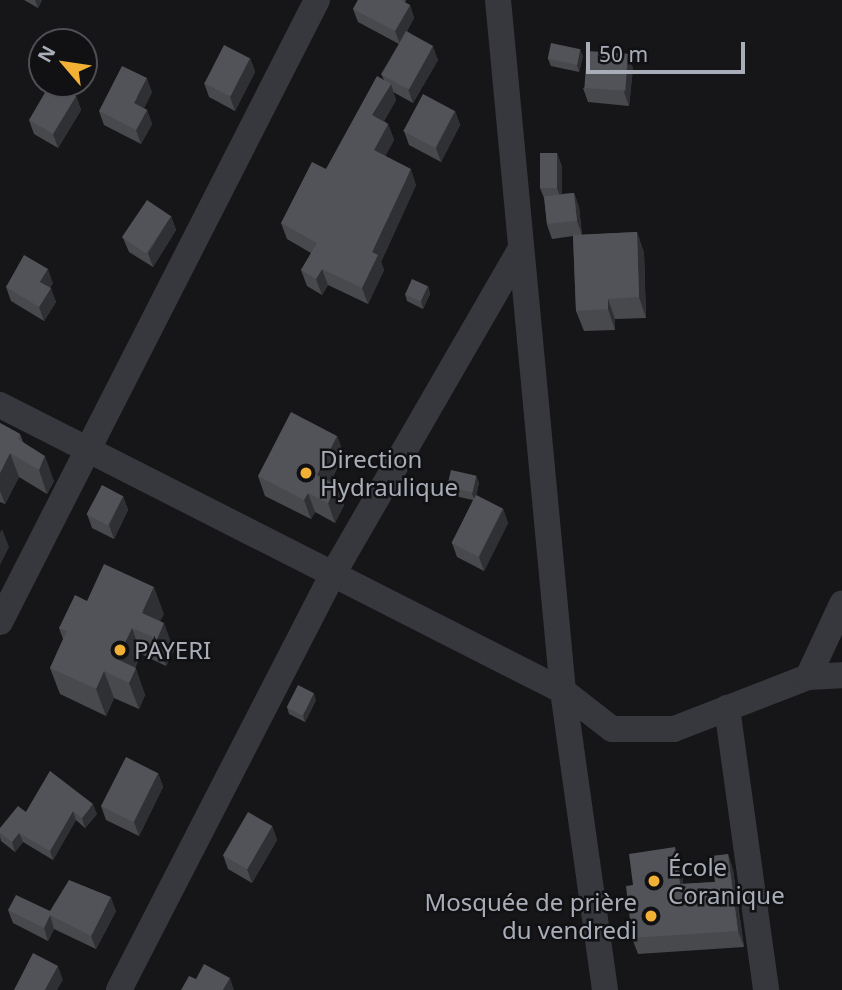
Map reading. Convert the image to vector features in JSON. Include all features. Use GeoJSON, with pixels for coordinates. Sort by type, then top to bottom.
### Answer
{"type":"FeatureCollection","features":[{"type":"Feature","properties":{"kind":"street"},"geometry":{"type":"LineString","coordinates":[[0,622],[317,0]]}},
{"type":"Feature","properties":{"kind":"street"},"geometry":{"type":"LineString","coordinates":[[494,2],[522,248],[563,691],[605,990]]}},
{"type":"Feature","properties":{"kind":"street"},"geometry":{"type":"LineString","coordinates":[[119,990],[333,574],[522,248]]}},
{"type":"Feature","properties":{"kind":"street"},"geometry":{"type":"LineString","coordinates":[[0,405],[563,691],[612,729],[674,729],[808,677],[842,675]]}},
{"type":"Feature","properties":{"kind":"street"},"geometry":{"type":"LineString","coordinates":[[808,677],[842,604]]}},
{"type":"Feature","properties":{"kind":"street"},"geometry":{"type":"LineString","coordinates":[[727,708],[765,990]]}},
{"type":"Feature","properties":{"kind":"building"},"geometry":{"type":"Polygon","coordinates":[[[358,0],[401,0],[410,5],[395,31],[353,9],[358,0]]]}},
{"type":"Feature","properties":{"kind":"building"},"geometry":{"type":"Polygon","coordinates":[[[406,31],[433,46],[409,90],[382,75],[406,31]]]}},
{"type":"Feature","properties":{"kind":"building"},"geometry":{"type":"Polygon","coordinates":[[[551,43],[580,49],[577,65],[548,59],[551,43]]]}},
{"type":"Feature","properties":{"kind":"building"},"geometry":{"type":"Polygon","coordinates":[[[224,45],[250,58],[230,96],[204,83],[224,45]]]}},
{"type":"Feature","properties":{"kind":"building"},"geometry":{"type":"Polygon","coordinates":[[[587,51],[628,54],[625,91],[584,88],[587,51]]]}},
{"type":"Feature","properties":{"kind":"building"},"geometry":{"type":"Polygon","coordinates":[[[122,66],[147,78],[134,103],[147,110],[136,130],[99,111],[122,66]]]}},
{"type":"Feature","properties":{"kind":"building"},"geometry":{"type":"Polygon","coordinates":[[[377,76],[391,84],[372,115],[388,124],[374,150],[411,169],[372,252],[378,255],[362,288],[322,269],[316,279],[301,270],[317,243],[281,223],[312,162],[326,169],[377,76]]]}},
{"type":"Feature","properties":{"kind":"building"},"geometry":{"type":"Polygon","coordinates":[[[423,94],[455,111],[435,148],[403,131],[423,94]]]}},
{"type":"Feature","properties":{"kind":"building"},"geometry":{"type":"Polygon","coordinates":[[[42,98],[75,98],[53,134],[29,120],[42,98]]]}},
{"type":"Feature","properties":{"kind":"building"},"geometry":{"type":"Polygon","coordinates":[[[540,153],[557,153],[557,188],[540,188],[540,153]]]}},
{"type":"Feature","properties":{"kind":"building"},"geometry":{"type":"Polygon","coordinates":[[[574,193],[577,221],[547,224],[544,196],[574,193]]]}},
{"type":"Feature","properties":{"kind":"building"},"geometry":{"type":"Polygon","coordinates":[[[147,200],[171,216],[146,254],[122,237],[147,200]]]}},
{"type":"Feature","properties":{"kind":"building"},"geometry":{"type":"Polygon","coordinates":[[[637,232],[639,297],[608,299],[608,309],[576,311],[573,235],[637,232]]]}},
{"type":"Feature","properties":{"kind":"building"},"geometry":{"type":"Polygon","coordinates":[[[24,255],[48,269],[40,282],[51,288],[39,307],[6,287],[24,255]]]}},
{"type":"Feature","properties":{"kind":"building"},"geometry":{"type":"Polygon","coordinates":[[[412,279],[428,286],[421,301],[405,295],[412,279]]]}},
{"type":"Feature","properties":{"kind":"building"},"geometry":{"type":"Polygon","coordinates":[[[291,412],[337,436],[317,475],[337,485],[328,503],[308,493],[304,500],[258,476],[291,412]]]}},
{"type":"Feature","properties":{"kind":"building"},"geometry":{"type":"Polygon","coordinates":[[[0,423],[20,434],[18,439],[45,456],[39,470],[10,453],[0,473],[0,423]]]}},
{"type":"Feature","properties":{"kind":"building"},"geometry":{"type":"Polygon","coordinates":[[[451,470],[476,476],[473,492],[447,487],[451,470]]]}},
{"type":"Feature","properties":{"kind":"building"},"geometry":{"type":"Polygon","coordinates":[[[102,485],[123,496],[108,525],[87,514],[102,485]]]}},
{"type":"Feature","properties":{"kind":"building"},"geometry":{"type":"Polygon","coordinates":[[[476,495],[503,509],[478,557],[451,543],[476,495]]]}},
{"type":"Feature","properties":{"kind":"building"},"geometry":{"type":"Polygon","coordinates":[[[104,564],[154,587],[142,613],[164,623],[157,639],[132,628],[117,659],[136,668],[129,683],[104,671],[96,689],[50,668],[67,631],[59,628],[75,595],[87,601],[104,564]]]}},
{"type":"Feature","properties":{"kind":"building"},"geometry":{"type":"Polygon","coordinates":[[[298,685],[314,693],[303,715],[287,707],[298,685]]]}},
{"type":"Feature","properties":{"kind":"building"},"geometry":{"type":"Polygon","coordinates":[[[126,757],[158,773],[133,822],[101,806],[126,757]]]}},
{"type":"Feature","properties":{"kind":"building"},"geometry":{"type":"Polygon","coordinates":[[[50,771],[93,804],[82,818],[73,811],[50,851],[19,833],[12,842],[0,833],[0,828],[18,806],[26,812],[50,771]]]}},
{"type":"Feature","properties":{"kind":"building"},"geometry":{"type":"Polygon","coordinates":[[[248,812],[272,826],[247,869],[223,855],[248,812]]]}},
{"type":"Feature","properties":{"kind":"building"},"geometry":{"type":"Polygon","coordinates":[[[675,847],[680,884],[715,882],[711,856],[728,854],[738,931],[632,938],[626,886],[633,885],[629,854],[675,847]]]}},
{"type":"Feature","properties":{"kind":"building"},"geometry":{"type":"Polygon","coordinates":[[[69,880],[111,897],[91,936],[50,915],[44,928],[8,910],[16,895],[50,911],[69,880]]]}},
{"type":"Feature","properties":{"kind":"building"},"geometry":{"type":"Polygon","coordinates":[[[33,953],[58,966],[45,990],[14,990],[33,953]]]}},
{"type":"Feature","properties":{"kind":"building"},"geometry":{"type":"Polygon","coordinates":[[[204,964],[230,978],[223,990],[181,990],[189,976],[196,979],[204,964]]]}},
{"type":"Feature","properties":{"kind":"place","name":"Direction Hydraulique"},"geometry":{"type":"Point","coordinates":[306,473]}},
{"type":"Feature","properties":{"kind":"place","name":"PAYERI"},"geometry":{"type":"Point","coordinates":[120,650]}},
{"type":"Feature","properties":{"kind":"place","name":"École Coranique"},"geometry":{"type":"Point","coordinates":[654,881]}},
{"type":"Feature","properties":{"kind":"place","name":"Mosquée de prière du vendredi"},"geometry":{"type":"Point","coordinates":[651,916]}}]}
